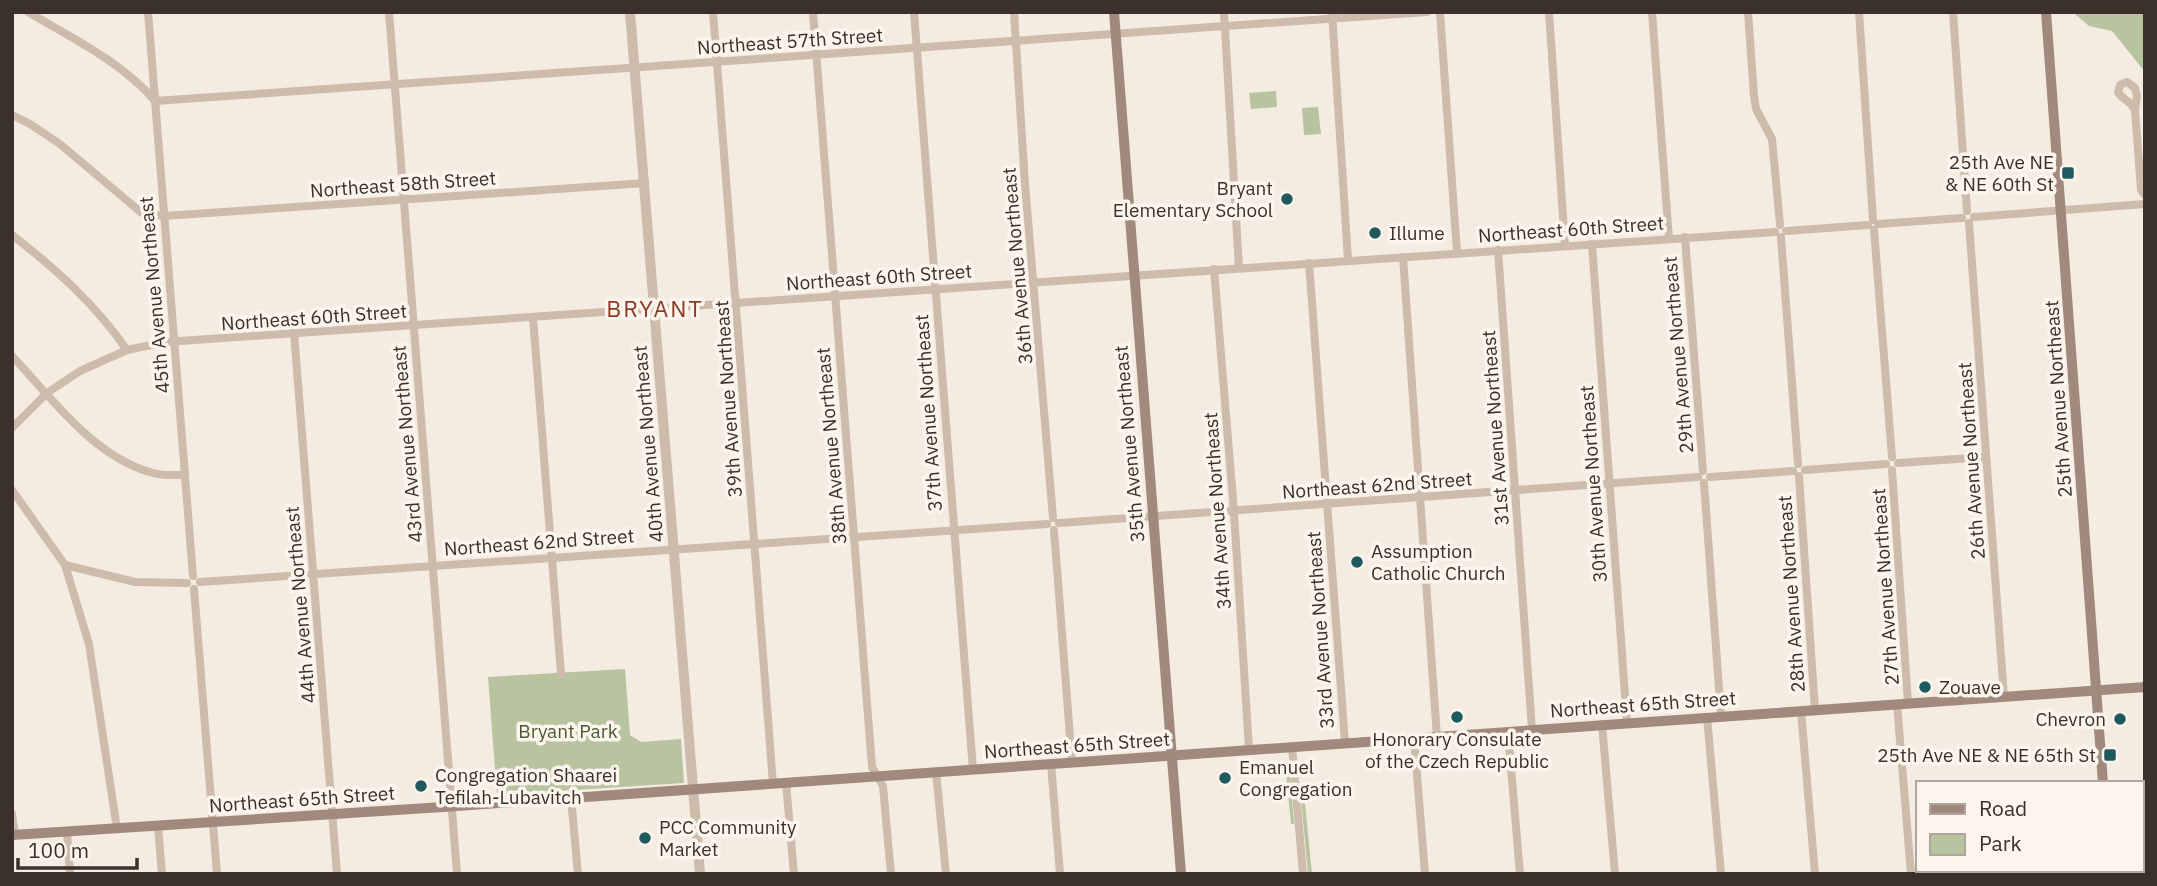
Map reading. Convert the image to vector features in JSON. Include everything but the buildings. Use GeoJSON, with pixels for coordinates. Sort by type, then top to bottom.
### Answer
{"type":"FeatureCollection","features":[{"type":"Feature","properties":{"kind":"main road","name":"35th Avenue Northeast"},"geometry":{"type":"LineString","coordinates":[[1114,12],[1181,874]]}},
{"type":"Feature","properties":{"kind":"main road","name":"25th Avenue Northeast"},"geometry":{"type":"LineString","coordinates":[[2046,12],[2103,781]]}},
{"type":"Feature","properties":{"kind":"main road","name":"Northeast 65th Street"},"geometry":{"type":"LineString","coordinates":[[14,835],[451,807],[2145,687]]}},
{"type":"Feature","properties":{"kind":"street"},"geometry":{"type":"LineString","coordinates":[[28,12],[111,63],[145,89],[155,101]]}},
{"type":"Feature","properties":{"kind":"street","name":"45th Avenue Northeast"},"geometry":{"type":"LineString","coordinates":[[148,12],[217,874]]}},
{"type":"Feature","properties":{"kind":"street","name":"43rd Avenue Northeast"},"geometry":{"type":"LineString","coordinates":[[389,12],[457,874]]}},
{"type":"Feature","properties":{"kind":"street","name":"40th Avenue Northeast"},"geometry":{"type":"LineString","coordinates":[[631,12],[700,874]]}},
{"type":"Feature","properties":{"kind":"street","name":"39th Avenue Northeast"},"geometry":{"type":"LineString","coordinates":[[713,12],[773,784]]}},
{"type":"Feature","properties":{"kind":"street","name":"38th Avenue Northeast"},"geometry":{"type":"LineString","coordinates":[[813,12],[872,767],[883,786],[891,874]]}},
{"type":"Feature","properties":{"kind":"street","name":"37th Avenue Northeast"},"geometry":{"type":"LineString","coordinates":[[914,12],[973,770]]}},
{"type":"Feature","properties":{"kind":"street","name":"36th Avenue Northeast"},"geometry":{"type":"LineString","coordinates":[[1014,12],[1072,763]]}},
{"type":"Feature","properties":{"kind":"street"},"geometry":{"type":"LineString","coordinates":[[1224,12],[1239,268]]}},
{"type":"Feature","properties":{"kind":"street","name":"Northeast 57th Street"},"geometry":{"type":"LineString","coordinates":[[155,101],[1116,34],[1332,15],[1427,12]]}},
{"type":"Feature","properties":{"kind":"street"},"geometry":{"type":"LineString","coordinates":[[1440,12],[1457,253]]}},
{"type":"Feature","properties":{"kind":"street"},"geometry":{"type":"LineString","coordinates":[[1549,12],[1565,246]]}},
{"type":"Feature","properties":{"kind":"street","name":"29th Avenue Northeast"},"geometry":{"type":"LineString","coordinates":[[1652,12],[1670,239]]}},
{"type":"Feature","properties":{"kind":"street","name":"28th Avenue Northeast"},"geometry":{"type":"LineString","coordinates":[[1748,12],[1756,109],[1772,139],[1815,710]]}},
{"type":"Feature","properties":{"kind":"street","name":"27th Avenue Northeast"},"geometry":{"type":"LineString","coordinates":[[1859,12],[1892,464],[1911,874]]}},
{"type":"Feature","properties":{"kind":"street","name":"26th Avenue Northeast"},"geometry":{"type":"LineString","coordinates":[[1953,12],[2004,697]]}},
{"type":"Feature","properties":{"kind":"street"},"geometry":{"type":"LineString","coordinates":[[1332,15],[1348,260]]}},
{"type":"Feature","properties":{"kind":"street"},"geometry":{"type":"LineString","coordinates":[[2135,110],[2141,190],[2145,195]]}},
{"type":"Feature","properties":{"kind":"street"},"geometry":{"type":"LineString","coordinates":[[12,115],[60,144],[143,214],[164,216]]}},
{"type":"Feature","properties":{"kind":"street","name":"Northeast 58th Street"},"geometry":{"type":"LineString","coordinates":[[164,216],[645,183]]}},
{"type":"Feature","properties":{"kind":"street","name":"Northeast 60th Street"},"geometry":{"type":"LineString","coordinates":[[12,428],[47,393],[80,372],[127,350],[174,342],[2145,204]]}},
{"type":"Feature","properties":{"kind":"street"},"geometry":{"type":"LineString","coordinates":[[12,234],[87,299],[127,350]]}},
{"type":"Feature","properties":{"kind":"street","name":"29th Avenue Northeast"},"geometry":{"type":"LineString","coordinates":[[1685,237],[1721,716]]}},
{"type":"Feature","properties":{"kind":"street","name":"30th Avenue Northeast"},"geometry":{"type":"LineString","coordinates":[[1592,244],[1627,722]]}},
{"type":"Feature","properties":{"kind":"street","name":"31st Avenue Northeast"},"geometry":{"type":"LineString","coordinates":[[1498,250],[1532,730]]}},
{"type":"Feature","properties":{"kind":"street"},"geometry":{"type":"LineString","coordinates":[[1403,257],[1437,737]]}},
{"type":"Feature","properties":{"kind":"street","name":"33rd Avenue Northeast"},"geometry":{"type":"LineString","coordinates":[[1309,263],[1345,742]]}},
{"type":"Feature","properties":{"kind":"street","name":"34th Avenue Northeast"},"geometry":{"type":"LineString","coordinates":[[1214,270],[1250,750]]}},
{"type":"Feature","properties":{"kind":"street"},"geometry":{"type":"LineString","coordinates":[[533,317],[561,674]]}},
{"type":"Feature","properties":{"kind":"street","name":"44th Avenue Northeast"},"geometry":{"type":"LineString","coordinates":[[294,333],[337,874]]}},
{"type":"Feature","properties":{"kind":"street"},"geometry":{"type":"LineString","coordinates":[[12,356],[70,419],[118,458],[155,474],[185,475]]}},
{"type":"Feature","properties":{"kind":"street","name":"Northeast 62nd Street"},"geometry":{"type":"LineString","coordinates":[[65,565],[135,582],[194,582],[1153,518],[1986,457]]}},
{"type":"Feature","properties":{"kind":"street"},"geometry":{"type":"LineString","coordinates":[[12,490],[65,565],[89,644],[117,829]]}},
{"type":"Feature","properties":{"kind":"street","name":"28th Avenue Northeast"},"geometry":{"type":"LineString","coordinates":[[1801,710],[1815,874]]}},
{"type":"Feature","properties":{"kind":"street"},"geometry":{"type":"LineString","coordinates":[[1707,717],[1721,874]]}},
{"type":"Feature","properties":{"kind":"street"},"geometry":{"type":"LineString","coordinates":[[1602,724],[1615,874]]}},
{"type":"Feature","properties":{"kind":"street"},"geometry":{"type":"LineString","coordinates":[[1508,732],[1520,874]]}},
{"type":"Feature","properties":{"kind":"street"},"geometry":{"type":"LineString","coordinates":[[1414,738],[1425,874]]}},
{"type":"Feature","properties":{"kind":"street"},"geometry":{"type":"LineString","coordinates":[[1292,746],[1303,874]]}},
{"type":"Feature","properties":{"kind":"street"},"geometry":{"type":"LineString","coordinates":[[1051,764],[1060,874]]}},
{"type":"Feature","properties":{"kind":"street"},"geometry":{"type":"LineString","coordinates":[[936,772],[946,874]]}},
{"type":"Feature","properties":{"kind":"street"},"geometry":{"type":"LineString","coordinates":[[786,783],[794,874]]}},
{"type":"Feature","properties":{"kind":"street"},"geometry":{"type":"LineString","coordinates":[[571,798],[578,874]]}},
{"type":"Feature","properties":{"kind":"street"},"geometry":{"type":"LineString","coordinates":[[12,814],[14,835]]}},
{"type":"Feature","properties":{"kind":"street"},"geometry":{"type":"LineString","coordinates":[[158,826],[162,874]]}},
{"type":"Feature","properties":{"kind":"street"},"geometry":{"type":"LineString","coordinates":[[67,832],[70,874]]}},
{"type":"Feature","properties":{"kind":"green space"},"geometry":{"type":"Polygon","coordinates":[[[2076,12],[2145,12],[2145,72],[2112,31],[2089,26],[2076,12]]]}},
{"type":"Feature","properties":{"kind":"green space"},"geometry":{"type":"Polygon","coordinates":[[[1276,91],[1277,107],[1251,109],[1249,93],[1276,91]]]}},
{"type":"Feature","properties":{"kind":"green space"},"geometry":{"type":"Polygon","coordinates":[[[1318,107],[1321,134],[1304,135],[1302,108],[1318,107]]]}},
{"type":"Feature","properties":{"kind":"green space","name":"Bryant Park"},"geometry":{"type":"Polygon","coordinates":[[[625,669],[630,735],[641,742],[681,739],[684,783],[497,795],[488,677],[625,669]]]}},
{"type":"Feature","properties":{"kind":"green space"},"geometry":{"type":"Polygon","coordinates":[[[1289,762],[1294,824],[1291,824],[1285,763],[1289,762]]]}},
{"type":"Feature","properties":{"kind":"green space"},"geometry":{"type":"Polygon","coordinates":[[[1304,797],[1312,874],[1308,874],[1301,798],[1304,797]]]}},
{"type":"Feature","properties":{"kind":"place","name":"25th Ave NE & NE 60th St"},"geometry":{"type":"Point","coordinates":[2068,173]}},
{"type":"Feature","properties":{"kind":"place","name":"Bryant Elementary School"},"geometry":{"type":"Point","coordinates":[1287,199]}},
{"type":"Feature","properties":{"kind":"place","name":"Illume"},"geometry":{"type":"Point","coordinates":[1375,233]}},
{"type":"Feature","properties":{"kind":"place","name":"Assumption Catholic Church"},"geometry":{"type":"Point","coordinates":[1357,562]}},
{"type":"Feature","properties":{"kind":"place","name":"Zouave"},"geometry":{"type":"Point","coordinates":[1925,687]}},
{"type":"Feature","properties":{"kind":"place","name":"Honorary Consulate of the Czech Republic"},"geometry":{"type":"Point","coordinates":[1457,717]}},
{"type":"Feature","properties":{"kind":"place","name":"Chevron"},"geometry":{"type":"Point","coordinates":[2120,719]}},
{"type":"Feature","properties":{"kind":"place","name":"25th Ave NE & NE 65th St"},"geometry":{"type":"Point","coordinates":[2110,755]}},
{"type":"Feature","properties":{"kind":"place","name":"Emanuel Congregation"},"geometry":{"type":"Point","coordinates":[1225,778]}},
{"type":"Feature","properties":{"kind":"place","name":"Congregation Shaarei Tefilah-Lubavitch"},"geometry":{"type":"Point","coordinates":[421,786]}},
{"type":"Feature","properties":{"kind":"place","name":"PCC Community Market"},"geometry":{"type":"Point","coordinates":[645,838]}},
{"type":"Feature","properties":{"kind":"district","name":"BRYANT"},"geometry":{"type":"Point","coordinates":[655,308]}}]}
